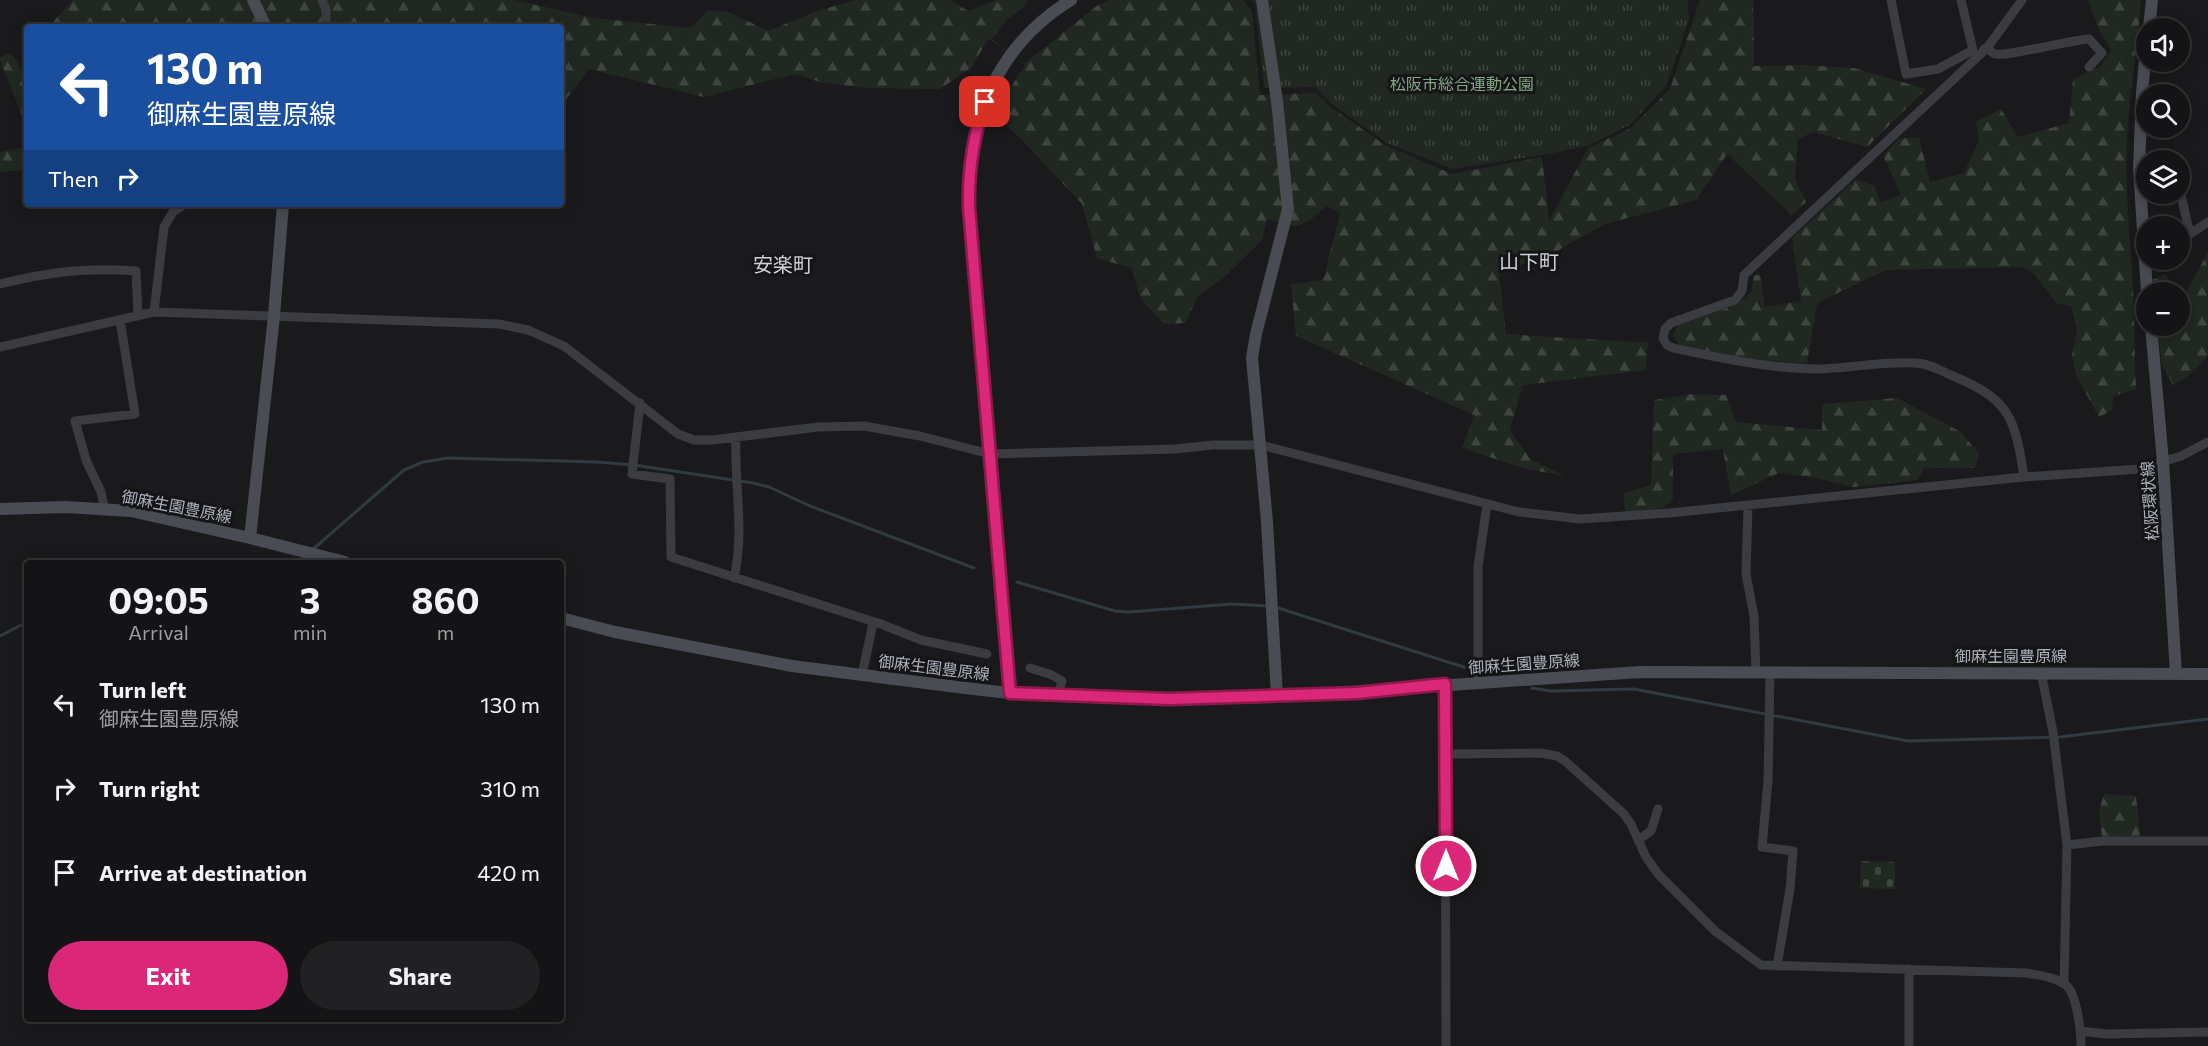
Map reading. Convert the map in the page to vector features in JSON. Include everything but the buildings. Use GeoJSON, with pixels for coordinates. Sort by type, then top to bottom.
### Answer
{"type":"FeatureCollection","features":[{"type":"Feature","properties":{"kind":"main road"},"geometry":{"type":"LineString","coordinates":[[253,0],[265,24]]}},
{"type":"Feature","properties":{"kind":"main road"},"geometry":{"type":"LineString","coordinates":[[1010,693],[969,208],[970,162],[978,123],[994,81],[1026,35],[1071,0]]}},
{"type":"Feature","properties":{"kind":"main road"},"geometry":{"type":"LineString","coordinates":[[1262,0],[1277,101],[1288,209],[1252,358],[1261,445],[1276,697]]}},
{"type":"Feature","properties":{"kind":"main road"},"geometry":{"type":"LineString","coordinates":[[2150,18],[2152,0]]}},
{"type":"Feature","properties":{"kind":"main road"},"geometry":{"type":"LineString","coordinates":[[2143,150],[2144,72]]}},
{"type":"Feature","properties":{"kind":"main road"},"geometry":{"type":"LineString","coordinates":[[2144,204],[2148,282]]}},
{"type":"Feature","properties":{"kind":"main road"},"geometry":{"type":"LineString","coordinates":[[250,538],[274,316],[283,207]]}},
{"type":"Feature","properties":{"kind":"main road","name":"松阪環状線"},"geometry":{"type":"LineString","coordinates":[[2152,336],[2163,462],[2175,674]]}},
{"type":"Feature","properties":{"kind":"main road","name":"御麻生園豊原線"},"geometry":{"type":"LineString","coordinates":[[0,509],[65,507],[131,511],[336,560]]}},
{"type":"Feature","properties":{"kind":"main road","name":"御麻生園豊原線"},"geometry":{"type":"LineString","coordinates":[[564,619],[615,632],[792,666],[1010,693],[1169,699],[1356,693],[1445,684],[1640,672],[2208,674]]}},
{"type":"Feature","properties":{"kind":"street"},"geometry":{"type":"LineString","coordinates":[[322,0],[326,10],[326,24]]}},
{"type":"Feature","properties":{"kind":"street"},"geometry":{"type":"LineString","coordinates":[[1891,0],[1906,74],[1938,69],[1973,50],[1987,48],[1996,54],[2011,54],[2062,42],[2089,39],[2102,52],[2089,67]]}},
{"type":"Feature","properties":{"kind":"street"},"geometry":{"type":"LineString","coordinates":[[1960,0],[1973,50]]}},
{"type":"Feature","properties":{"kind":"street"},"geometry":{"type":"LineString","coordinates":[[2022,0],[1987,48],[1744,275],[1742,291],[1735,300],[1671,323],[1665,329],[1663,338],[1667,345],[1673,348],[1750,364],[1815,369],[1894,363],[1927,365],[1979,387],[2007,414],[2013,421],[2019,440],[2025,477]]}},
{"type":"Feature","properties":{"kind":"street"},"geometry":{"type":"LineString","coordinates":[[2183,204],[2190,234],[2208,222]]}},
{"type":"Feature","properties":{"kind":"street"},"geometry":{"type":"LineString","coordinates":[[154,312],[164,227],[173,212],[180,207]]}},
{"type":"Feature","properties":{"kind":"street"},"geometry":{"type":"LineString","coordinates":[[0,284],[44,273],[72,270],[100,268],[136,271],[138,316]]}},
{"type":"Feature","properties":{"kind":"street"},"geometry":{"type":"LineString","coordinates":[[0,347],[154,312],[499,324],[543,336],[564,346],[678,434],[687,438],[712,440],[818,427],[864,426],[920,436],[990,454],[1261,445],[1520,512],[1580,519],[1669,513],[2025,477],[2140,469],[2181,456],[2208,442]]}},
{"type":"Feature","properties":{"kind":"street"},"geometry":{"type":"LineString","coordinates":[[105,510],[101,492],[86,460],[75,421],[135,414],[120,320]]}},
{"type":"Feature","properties":{"kind":"street"},"geometry":{"type":"LineString","coordinates":[[640,404],[632,474],[670,478],[671,557],[921,640],[987,654]]}},
{"type":"Feature","properties":{"kind":"street"},"geometry":{"type":"LineString","coordinates":[[734,578],[740,526],[736,438]]}},
{"type":"Feature","properties":{"kind":"street"},"geometry":{"type":"LineString","coordinates":[[1478,682],[1478,567],[1487,504]]}},
{"type":"Feature","properties":{"kind":"street"},"geometry":{"type":"LineString","coordinates":[[1749,505],[1746,574],[1754,616],[1756,672]]}},
{"type":"Feature","properties":{"kind":"street"},"geometry":{"type":"LineString","coordinates":[[862,675],[873,623]]}},
{"type":"Feature","properties":{"kind":"street"},"geometry":{"type":"LineString","coordinates":[[1030,668],[1062,681],[1058,695]]}},
{"type":"Feature","properties":{"kind":"street"},"geometry":{"type":"LineString","coordinates":[[1770,672],[1768,781],[1762,847],[1793,851],[1790,889],[1777,966]]}},
{"type":"Feature","properties":{"kind":"street"},"geometry":{"type":"LineString","coordinates":[[2041,672],[2055,744],[2067,845],[2064,984]]}},
{"type":"Feature","properties":{"kind":"street"},"geometry":{"type":"LineString","coordinates":[[1445,684],[1446,1046]]}},
{"type":"Feature","properties":{"kind":"street"},"geometry":{"type":"LineString","coordinates":[[1446,754],[1540,753],[1557,756],[1624,814],[1652,866],[1715,930],[1761,965],[2040,975],[2064,984],[2072,993],[2081,1031],[2081,1046]]}},
{"type":"Feature","properties":{"kind":"street"},"geometry":{"type":"LineString","coordinates":[[1638,840],[1651,831],[1658,809]]}},
{"type":"Feature","properties":{"kind":"street"},"geometry":{"type":"LineString","coordinates":[[2067,845],[2103,841],[2208,841]]}},
{"type":"Feature","properties":{"kind":"street"},"geometry":{"type":"LineString","coordinates":[[1909,969],[1909,1046]]}},
{"type":"Feature","properties":{"kind":"street"},"geometry":{"type":"LineString","coordinates":[[2081,1031],[2106,1034],[2208,1032]]}},
{"type":"Feature","properties":{"kind":"green space"},"geometry":{"type":"Polygon","coordinates":[[[73,0],[514,0],[594,18],[691,28],[708,10],[729,12],[768,31],[817,11],[856,0],[951,0],[968,11],[997,0],[1028,0],[1025,6],[1007,20],[992,39],[1024,64],[1098,5],[1110,0],[1243,0],[1252,11],[1260,95],[1315,93],[1332,108],[1385,145],[1452,174],[1542,157],[1549,221],[1588,148],[1631,128],[1670,89],[1700,0],[1753,0],[1754,66],[1801,65],[1854,68],[1926,89],[1867,147],[1813,132],[1798,139],[1795,179],[1806,202],[1792,215],[1727,154],[1696,200],[1605,224],[1555,252],[1499,273],[1506,334],[1648,343],[1646,370],[1523,385],[1510,430],[1530,459],[1565,476],[1526,469],[1462,448],[1474,415],[1296,336],[1291,284],[1323,280],[1340,214],[1327,206],[1300,225],[1267,219],[1262,240],[1223,278],[1197,297],[1186,323],[1164,324],[1141,299],[1131,268],[1097,258],[1082,204],[1023,141],[994,114],[1025,65],[990,39],[972,67],[940,89],[864,88],[820,82],[795,74],[704,97],[589,69],[564,102],[564,24],[51,24],[73,0]]]}},
{"type":"Feature","properties":{"kind":"green space","name":"松阪市総合運動公園"},"geometry":{"type":"Polygon","coordinates":[[[1252,0],[1688,0],[1689,20],[1666,86],[1631,124],[1590,145],[1549,154],[1452,169],[1387,143],[1333,105],[1315,87],[1264,88],[1255,4],[1252,0]]]}},
{"type":"Feature","properties":{"kind":"green space"},"geometry":{"type":"Polygon","coordinates":[[[2088,0],[2141,0],[2139,18],[2136,18],[2136,53],[2127,141],[2136,389],[2113,396],[2112,410],[2099,417],[2076,375],[2072,355],[2077,330],[2071,306],[2056,303],[2033,273],[2021,267],[1886,270],[1817,305],[1807,363],[1752,360],[1680,345],[1673,336],[1677,326],[1738,304],[1751,292],[1754,276],[1760,274],[1765,307],[1801,301],[1792,238],[1856,179],[1874,186],[1881,202],[1901,195],[1883,156],[1899,139],[1919,137],[1930,182],[1964,173],[1979,140],[1976,122],[2001,109],[2018,137],[2069,123],[2073,79],[2101,66],[2111,50],[2099,30],[2088,0]]]}},
{"type":"Feature","properties":{"kind":"green space"},"geometry":{"type":"Polygon","coordinates":[[[11,53],[24,72],[24,120],[0,60],[0,57],[11,53]]]}},
{"type":"Feature","properties":{"kind":"green space"},"geometry":{"type":"Polygon","coordinates":[[[24,148],[24,170],[0,172],[0,152],[24,148]]]}},
{"type":"Feature","properties":{"kind":"green space"},"geometry":{"type":"Polygon","coordinates":[[[2208,252],[2208,355],[2192,372],[2173,385],[2162,365],[2158,336],[2190,336],[2190,285],[2208,252]]]}},
{"type":"Feature","properties":{"kind":"green space"},"geometry":{"type":"Polygon","coordinates":[[[2166,274],[2169,282],[2152,282],[2152,280],[2166,274]]]}},
{"type":"Feature","properties":{"kind":"green space"},"geometry":{"type":"Polygon","coordinates":[[[1692,394],[1726,395],[1736,422],[1822,430],[1822,404],[1897,398],[1961,432],[1979,454],[1975,468],[1924,468],[1918,480],[1853,487],[1816,478],[1779,473],[1731,495],[1723,449],[1673,454],[1673,498],[1665,507],[1626,516],[1623,493],[1651,485],[1654,400],[1692,394]]]}},
{"type":"Feature","properties":{"kind":"green space"},"geometry":{"type":"Polygon","coordinates":[[[2104,794],[2136,796],[2140,836],[2102,837],[2099,811],[2104,794]]]}},
{"type":"Feature","properties":{"kind":"green space"},"geometry":{"type":"Polygon","coordinates":[[[1861,861],[1895,862],[1895,889],[1860,888],[1861,861]]]}},
{"type":"Feature","properties":{"kind":"waterway"},"geometry":{"type":"LineString","coordinates":[[312,550],[404,470],[423,462],[448,458],[597,462],[634,465],[769,487],[810,506],[974,568]]}},
{"type":"Feature","properties":{"kind":"waterway"},"geometry":{"type":"LineString","coordinates":[[300,560],[305,556]]}},
{"type":"Feature","properties":{"kind":"waterway"},"geometry":{"type":"LineString","coordinates":[[1017,582],[1115,611],[1129,612],[1232,604],[1269,606]]}},
{"type":"Feature","properties":{"kind":"waterway"},"geometry":{"type":"LineString","coordinates":[[1275,607],[1473,670]]}},
{"type":"Feature","properties":{"kind":"waterway"},"geometry":{"type":"LineString","coordinates":[[0,636],[24,624]]}},
{"type":"Feature","properties":{"kind":"waterway"},"geometry":{"type":"LineString","coordinates":[[1532,688],[1551,691],[1634,689],[1908,741],[2060,737],[2208,719]]}},
{"type":"Feature","properties":{"kind":"district","name":"山下町"},"geometry":{"type":"Point","coordinates":[1529,261]}},
{"type":"Feature","properties":{"kind":"district","name":"安楽町"},"geometry":{"type":"Point","coordinates":[783,264]}},
{"type":"Feature","properties":{"kind":"route"},"geometry":{"type":"LineString","coordinates":[[985,102],[970,162],[969,208],[1010,693],[1169,699],[1276,697],[1356,693],[1445,684],[1446,866]]}}]}
